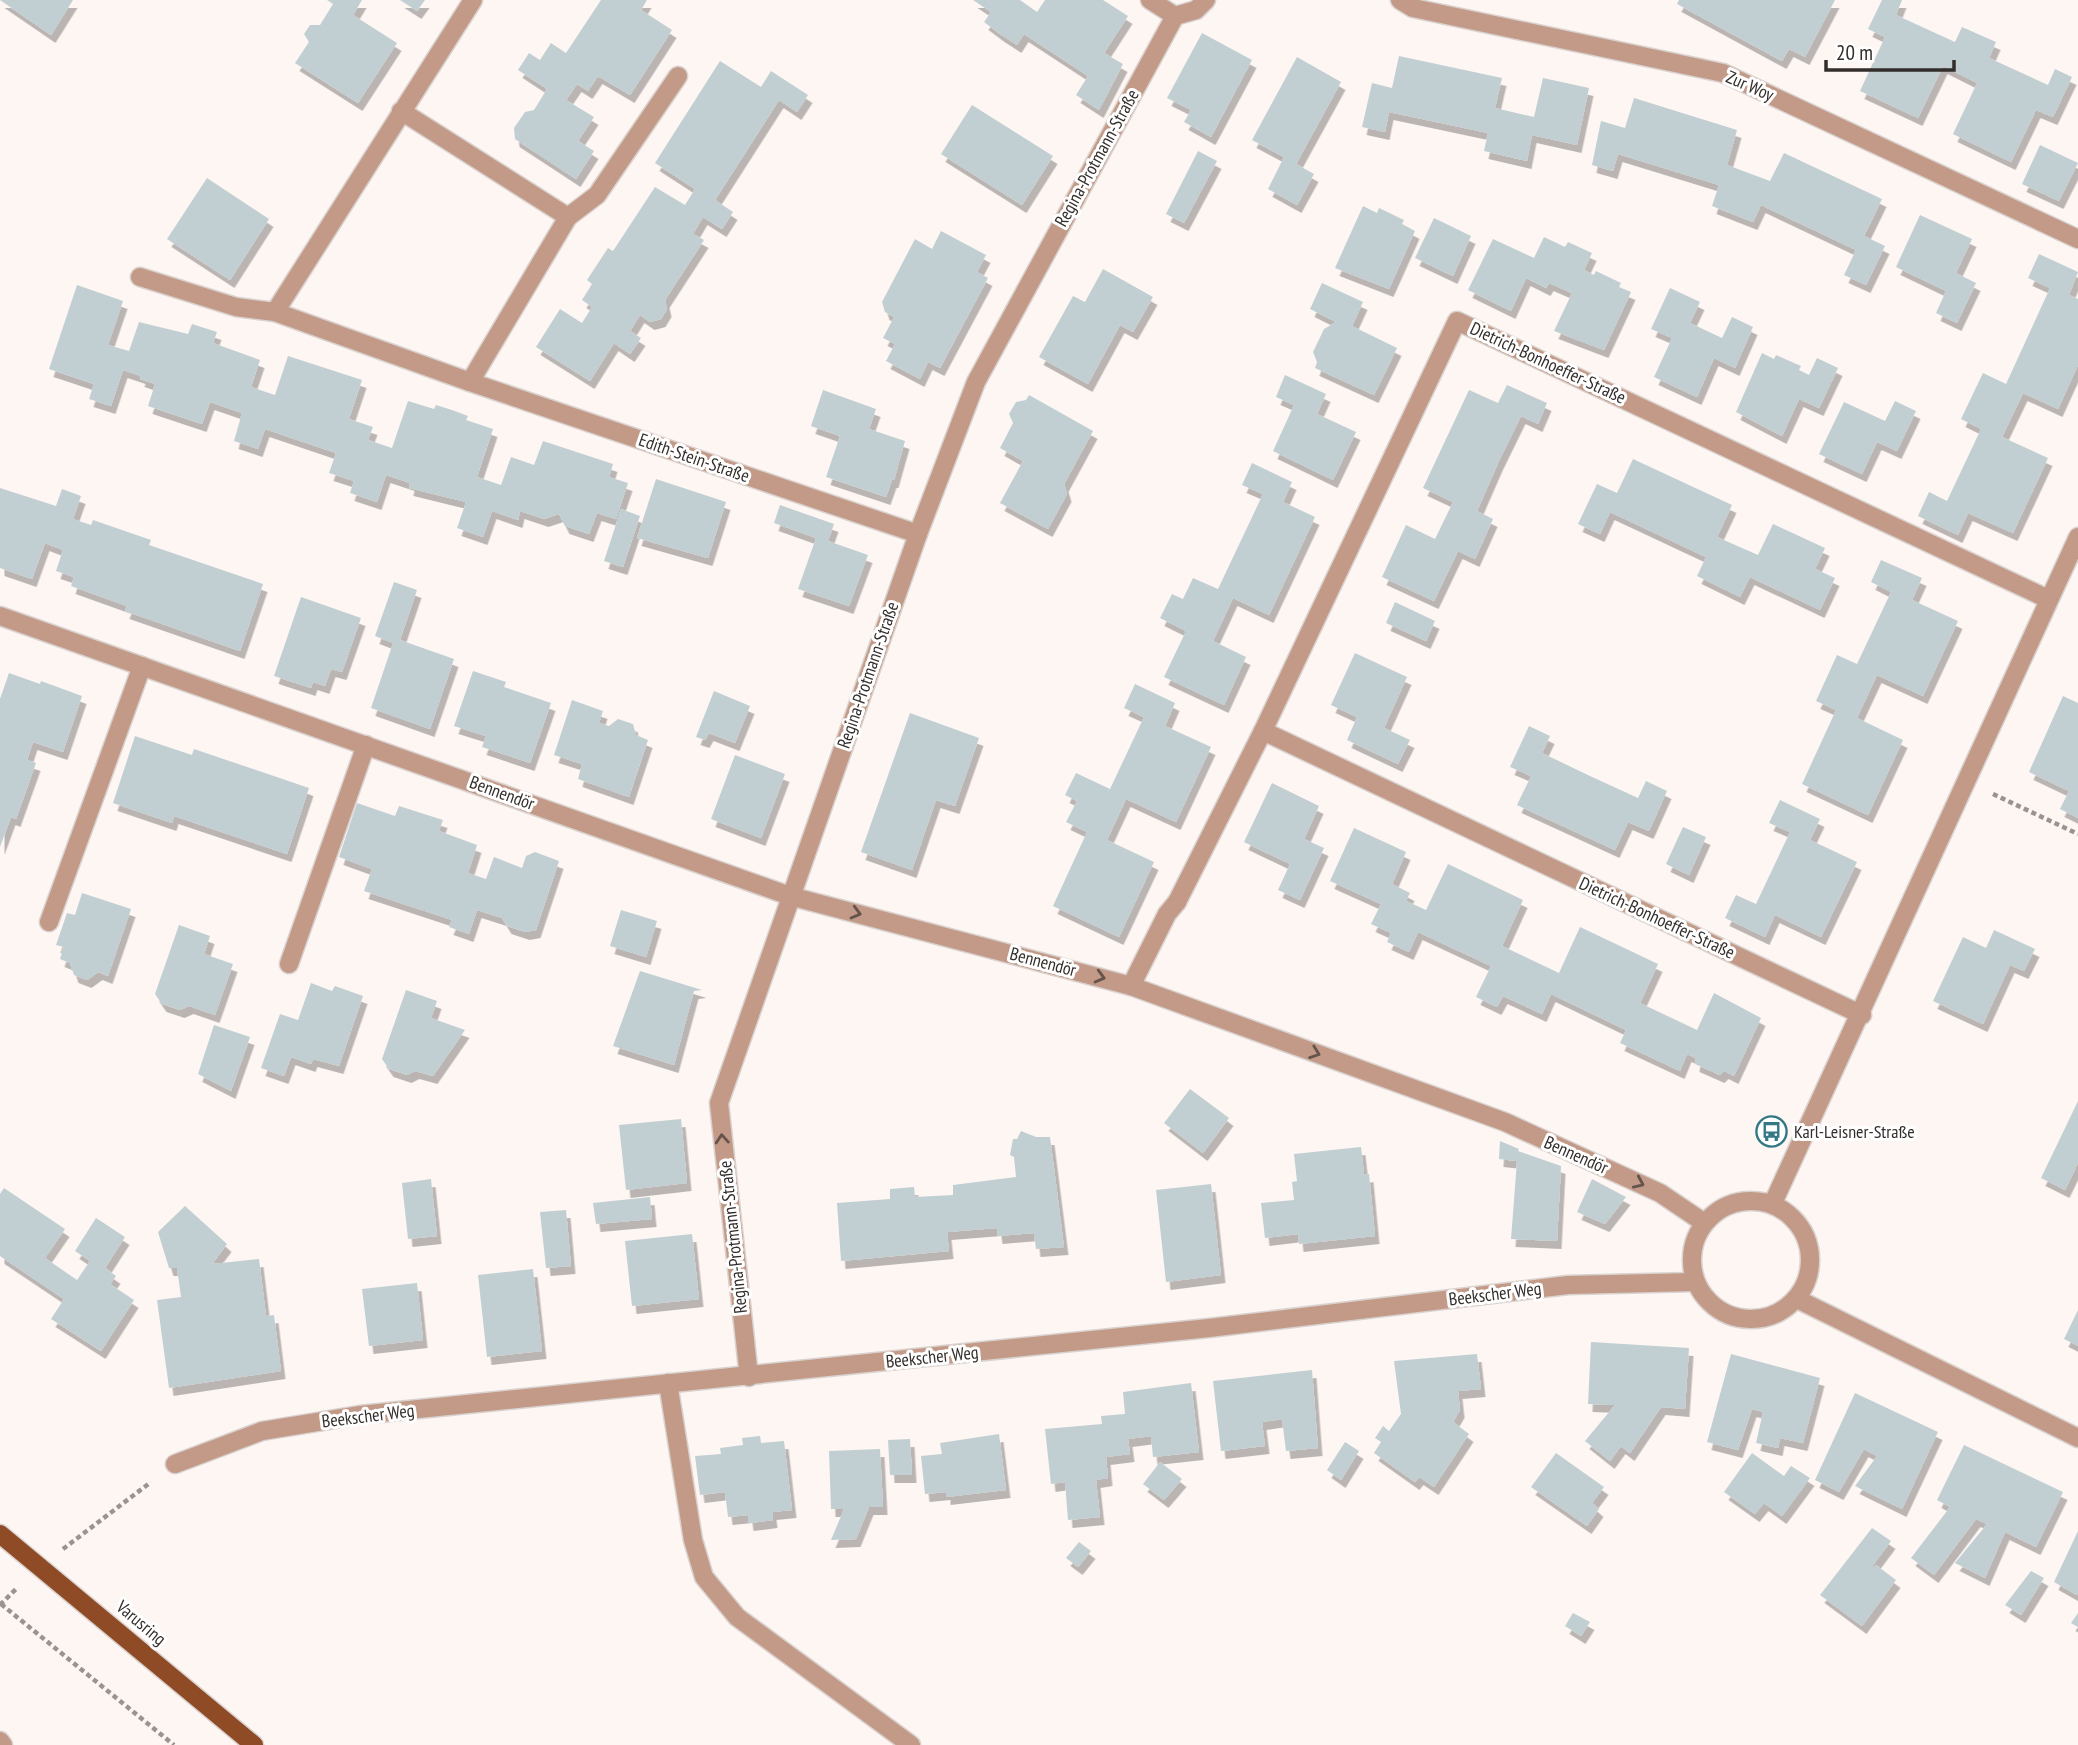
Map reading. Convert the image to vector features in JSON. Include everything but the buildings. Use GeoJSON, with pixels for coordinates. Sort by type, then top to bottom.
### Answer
{"type":"FeatureCollection","features":[{"type":"Feature","properties":{"kind":"main road","name":"Varusring"},"geometry":{"type":"LineString","coordinates":[[0,1534],[254,1745]]}},
{"type":"Feature","properties":{"kind":"street"},"geometry":{"type":"LineString","coordinates":[[275,312],[473,0]]}},
{"type":"Feature","properties":{"kind":"street"},"geometry":{"type":"LineString","coordinates":[[1150,0],[1175,16],[1196,10],[1206,0]]}},
{"type":"Feature","properties":{"kind":"street","name":"Zur Woy"},"geometry":{"type":"LineString","coordinates":[[1400,0],[1413,8],[1723,73],[2078,239]]}},
{"type":"Feature","properties":{"kind":"street","name":"Regina-Protmann-Straße"},"geometry":{"type":"LineString","coordinates":[[749,1377],[719,1102],[918,534],[976,382],[1175,16]]}},
{"type":"Feature","properties":{"kind":"street"},"geometry":{"type":"LineString","coordinates":[[470,382],[568,217],[597,195],[678,76]]}},
{"type":"Feature","properties":{"kind":"street"},"geometry":{"type":"LineString","coordinates":[[401,111],[568,217]]}},
{"type":"Feature","properties":{"kind":"street","name":"Edith-Stein-Straße"},"geometry":{"type":"LineString","coordinates":[[140,277],[236,307],[275,312],[470,382],[918,534]]}},
{"type":"Feature","properties":{"kind":"street","name":"Dietrich-Bonhoeffer-Straße"},"geometry":{"type":"LineString","coordinates":[[1131,986],[1167,914],[1177,902],[1263,731],[1457,321],[2049,599]]}},
{"type":"Feature","properties":{"kind":"street"},"geometry":{"type":"LineString","coordinates":[[1773,1202],[1862,1015],[2078,537]]}},
{"type":"Feature","properties":{"kind":"street","name":"Bennendör"},"geometry":{"type":"LineString","coordinates":[[0,616],[790,896],[1131,986],[1504,1122],[1660,1193],[1703,1222]]}},
{"type":"Feature","properties":{"kind":"street"},"geometry":{"type":"LineString","coordinates":[[49,922],[142,666]]}},
{"type":"Feature","properties":{"kind":"street","name":"Dietrich-Bonhoeffer-Straße"},"geometry":{"type":"LineString","coordinates":[[1263,731],[1862,1015]]}},
{"type":"Feature","properties":{"kind":"street"},"geometry":{"type":"LineString","coordinates":[[289,964],[366,745]]}},
{"type":"Feature","properties":{"kind":"street"},"geometry":{"type":"LineString","coordinates":[[1735,1200],[1773,1202],[1803,1227],[1812,1264],[1797,1299],[1772,1317],[1741,1320],[1713,1307],[1694,1282],[1690,1251],[1703,1222],[1735,1200]]}},
{"type":"Feature","properties":{"kind":"street","name":"Beekscher Weg"},"geometry":{"type":"LineString","coordinates":[[176,1464],[274,1429],[360,1415],[1196,1329],[1568,1285],[1694,1282]]}},
{"type":"Feature","properties":{"kind":"street"},"geometry":{"type":"LineString","coordinates":[[1797,1299],[2078,1438]]}},
{"type":"Feature","properties":{"kind":"street"},"geometry":{"type":"LineString","coordinates":[[668,1382],[693,1540],[704,1577],[737,1617],[911,1745]]}},
{"type":"Feature","properties":{"kind":"path"},"geometry":{"type":"LineString","coordinates":[[1966,782],[2078,834]]}},
{"type":"Feature","properties":{"kind":"path"},"geometry":{"type":"LineString","coordinates":[[174,1745],[0,1604],[39,1567],[176,1464]]}},
{"type":"Feature","properties":{"kind":"place","name":"Karl-Leisner-Straße"},"geometry":{"type":"Point","coordinates":[1771,1132]}}]}
